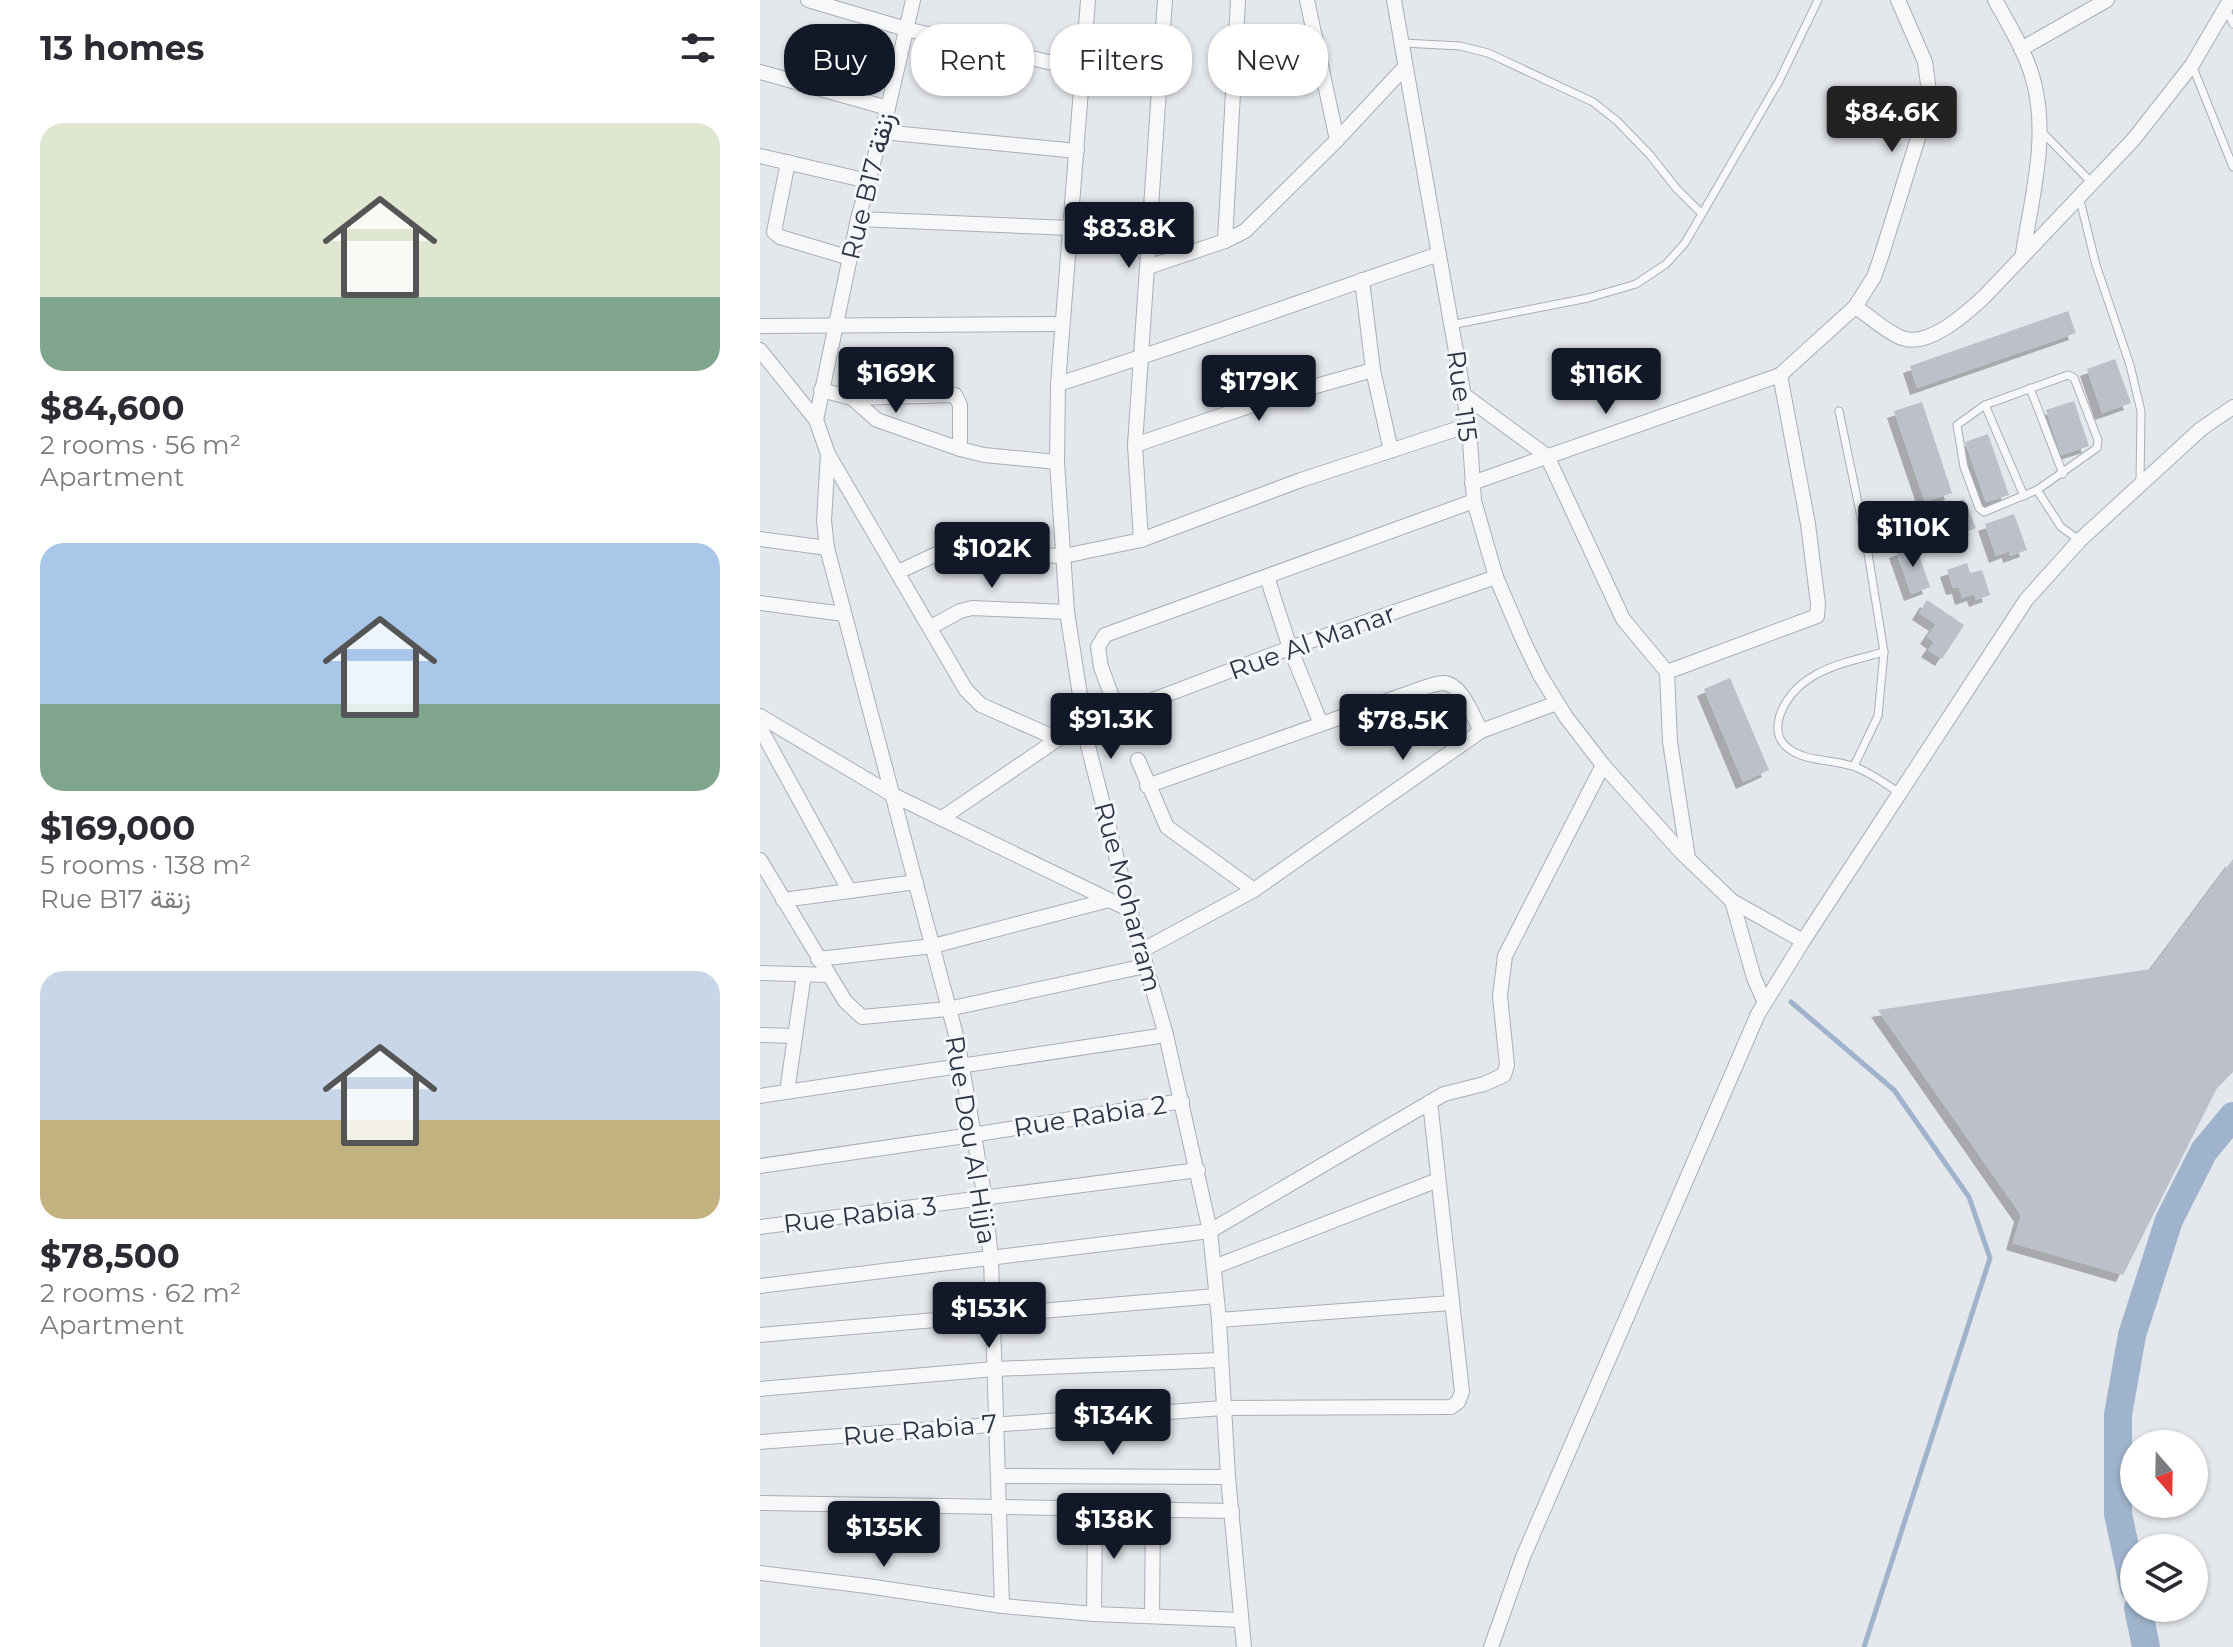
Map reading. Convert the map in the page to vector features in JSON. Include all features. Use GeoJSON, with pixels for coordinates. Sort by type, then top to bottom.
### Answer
{"type":"FeatureCollection","features":[{"type":"Feature","properties":{"kind":"street"},"geometry":{"type":"LineString","coordinates":[[808,0],[906,29],[1050,62]]}},
{"type":"Feature","properties":{"kind":"street","name":"Rue B17 زنقة"},"geometry":{"type":"LineString","coordinates":[[816,420],[858,219],[913,0]]}},
{"type":"Feature","properties":{"kind":"street","name":"Rue Moharram"},"geometry":{"type":"LineString","coordinates":[[1086,24],[1088,0]]}},
{"type":"Feature","properties":{"kind":"street"},"geometry":{"type":"LineString","coordinates":[[1141,540],[1135,445],[1165,0]]}},
{"type":"Feature","properties":{"kind":"street"},"geometry":{"type":"LineString","coordinates":[[1225,241],[1238,0]]}},
{"type":"Feature","properties":{"kind":"street"},"geometry":{"type":"LineString","coordinates":[[1307,0],[1337,140]]}},
{"type":"Feature","properties":{"kind":"street","name":"Rue 115"},"geometry":{"type":"LineString","coordinates":[[1394,0],[1469,425],[1474,501],[1496,577],[1540,675],[1557,703],[1603,765],[1732,901]]}},
{"type":"Feature","properties":{"kind":"street"},"geometry":{"type":"LineString","coordinates":[[1995,0],[2033,77],[2039,108],[2040,131],[2023,254]]}},
{"type":"Feature","properties":{"kind":"street"},"geometry":{"type":"LineString","coordinates":[[2021,49],[2107,0]]}},
{"type":"Feature","properties":{"kind":"street"},"geometry":{"type":"LineString","coordinates":[[1472,483],[1780,375],[1855,307],[1874,277],[1881,257],[1923,122],[1929,91],[1925,62],[1894,1]]}},
{"type":"Feature","properties":{"kind":"street"},"geometry":{"type":"LineString","coordinates":[[1855,307],[1904,339],[1919,339],[1958,320],[1984,297],[2133,140],[2192,65],[2228,3]]}},
{"type":"Feature","properties":{"kind":"street"},"geometry":{"type":"LineString","coordinates":[[1148,267],[1225,241],[1245,231],[1405,67]]}},
{"type":"Feature","properties":{"kind":"street"},"geometry":{"type":"LineString","coordinates":[[760,72],[888,108]]}},
{"type":"Feature","properties":{"kind":"street","name":"Rue Moharram"},"geometry":{"type":"LineString","coordinates":[[1081,96],[1058,384],[1057,462],[1067,612],[1084,726],[1130,910],[1166,1035],[1210,1231],[1244,1647]]}},
{"type":"Feature","properties":{"kind":"street"},"geometry":{"type":"LineString","coordinates":[[882,132],[1077,151]]}},
{"type":"Feature","properties":{"kind":"street"},"geometry":{"type":"LineString","coordinates":[[760,156],[868,181]]}},
{"type":"Feature","properties":{"kind":"street"},"geometry":{"type":"LineString","coordinates":[[788,162],[774,232],[780,237],[850,258]]}},
{"type":"Feature","properties":{"kind":"street"},"geometry":{"type":"LineString","coordinates":[[858,219],[1070,228]]}},
{"type":"Feature","properties":{"kind":"street"},"geometry":{"type":"LineString","coordinates":[[1058,384],[1142,358],[1439,254]]}},
{"type":"Feature","properties":{"kind":"street"},"geometry":{"type":"LineString","coordinates":[[1362,280],[1373,370],[1391,451]]}},
{"type":"Feature","properties":{"kind":"street"},"geometry":{"type":"LineString","coordinates":[[760,326],[1062,324]]}},
{"type":"Feature","properties":{"kind":"street"},"geometry":{"type":"LineString","coordinates":[[760,350],[816,420],[828,454],[966,690],[976,702],[1058,739]]}},
{"type":"Feature","properties":{"kind":"street"},"geometry":{"type":"LineString","coordinates":[[1135,445],[1273,398],[1373,370]]}},
{"type":"Feature","properties":{"kind":"street"},"geometry":{"type":"LineString","coordinates":[[1667,672],[1817,616],[1808,524],[1780,375]]}},
{"type":"Feature","properties":{"kind":"street"},"geometry":{"type":"LineString","coordinates":[[821,390],[852,398],[955,395],[960,405],[960,449]]}},
{"type":"Feature","properties":{"kind":"street"},"geometry":{"type":"LineString","coordinates":[[1464,395],[1547,456],[1623,619],[1667,672],[1670,742],[1688,858]]}},
{"type":"Feature","properties":{"kind":"street"},"geometry":{"type":"LineString","coordinates":[[852,398],[877,420],[960,449],[984,455],[1057,462]]}},
{"type":"Feature","properties":{"kind":"street"},"geometry":{"type":"LineString","coordinates":[[1491,1647],[1523,1557],[1765,1003],[2026,600],[2080,540],[2201,429],[2233,407]]}},
{"type":"Feature","properties":{"kind":"street"},"geometry":{"type":"LineString","coordinates":[[898,572],[928,556],[949,551],[1064,556],[1141,540],[1301,480],[1469,425]]}},
{"type":"Feature","properties":{"kind":"street","name":"Rue Dou Al Hijja"},"geometry":{"type":"LineString","coordinates":[[828,454],[825,505],[827,548],[962,1064],[985,1199],[991,1259],[1002,1606]]}},
{"type":"Feature","properties":{"kind":"street"},"geometry":{"type":"LineString","coordinates":[[1118,713],[1101,667],[1098,647],[1105,635],[1474,501]]}},
{"type":"Feature","properties":{"kind":"street"},"geometry":{"type":"LineString","coordinates":[[760,539],[827,548]]}},
{"type":"Feature","properties":{"kind":"street"},"geometry":{"type":"LineString","coordinates":[[1267,577],[1290,648],[1321,724]]}},
{"type":"Feature","properties":{"kind":"street","name":"Rue Al Manar"},"geometry":{"type":"LineString","coordinates":[[942,818],[1058,739],[1084,726],[1290,648],[1496,577]]}},
{"type":"Feature","properties":{"kind":"street"},"geometry":{"type":"LineString","coordinates":[[760,603],[844,614]]}},
{"type":"Feature","properties":{"kind":"street"},"geometry":{"type":"LineString","coordinates":[[931,627],[972,608],[1067,612]]}},
{"type":"Feature","properties":{"kind":"street"},"geometry":{"type":"LineString","coordinates":[[1147,786],[1444,683],[1453,686],[1463,698],[1481,731]]}},
{"type":"Feature","properties":{"kind":"street"},"geometry":{"type":"LineString","coordinates":[[1141,951],[1254,890],[1481,731],[1557,703]]}},
{"type":"Feature","properties":{"kind":"street"},"geometry":{"type":"LineString","coordinates":[[760,716],[891,794],[1130,910]]}},
{"type":"Feature","properties":{"kind":"street"},"geometry":{"type":"LineString","coordinates":[[760,728],[849,890]]}},
{"type":"Feature","properties":{"kind":"street"},"geometry":{"type":"LineString","coordinates":[[1138,760],[1167,827],[1254,890]]}},
{"type":"Feature","properties":{"kind":"street"},"geometry":{"type":"LineString","coordinates":[[760,1286],[1210,1231],[1444,1094],[1496,1079],[1507,1070],[1500,996],[1505,956],[1603,765]]}},
{"type":"Feature","properties":{"kind":"street"},"geometry":{"type":"LineString","coordinates":[[760,860],[828,975],[851,1009],[862,1017],[948,1009],[1145,966]]}},
{"type":"Feature","properties":{"kind":"street"},"geometry":{"type":"LineString","coordinates":[[783,900],[916,882]]}},
{"type":"Feature","properties":{"kind":"street"},"geometry":{"type":"LineString","coordinates":[[818,959],[933,946],[1109,900]]}},
{"type":"Feature","properties":{"kind":"street"},"geometry":{"type":"LineString","coordinates":[[1732,901],[1803,941]]}},
{"type":"Feature","properties":{"kind":"street"},"geometry":{"type":"LineString","coordinates":[[1732,901],[1754,978],[1765,1003]]}},
{"type":"Feature","properties":{"kind":"street"},"geometry":{"type":"LineString","coordinates":[[760,973],[828,975]]}},
{"type":"Feature","properties":{"kind":"street"},"geometry":{"type":"LineString","coordinates":[[787,1092],[804,974]]}},
{"type":"Feature","properties":{"kind":"street"},"geometry":{"type":"LineString","coordinates":[[760,1035],[795,1036]]}},
{"type":"Feature","properties":{"kind":"street"},"geometry":{"type":"LineString","coordinates":[[760,1096],[1166,1035]]}},
{"type":"Feature","properties":{"kind":"street","name":"Rue Rabia 2"},"geometry":{"type":"LineString","coordinates":[[760,1166],[1182,1101]]}},
{"type":"Feature","properties":{"kind":"street"},"geometry":{"type":"LineString","coordinates":[[1219,1320],[1451,1303],[1430,1102]]}},
{"type":"Feature","properties":{"kind":"street","name":"Rue Rabia 3"},"geometry":{"type":"LineString","coordinates":[[760,1227],[1198,1170]]}},
{"type":"Feature","properties":{"kind":"street"},"geometry":{"type":"LineString","coordinates":[[1214,1267],[1438,1180]]}},
{"type":"Feature","properties":{"kind":"street"},"geometry":{"type":"LineString","coordinates":[[760,1335],[1216,1296]]}},
{"type":"Feature","properties":{"kind":"street","name":"Rue Rabia 7"},"geometry":{"type":"LineString","coordinates":[[760,1442],[1223,1408],[1451,1407],[1458,1402],[1462,1392],[1451,1303]]}},
{"type":"Feature","properties":{"kind":"street"},"geometry":{"type":"LineString","coordinates":[[760,1389],[995,1369],[1220,1360]]}},
{"type":"Feature","properties":{"kind":"street"},"geometry":{"type":"LineString","coordinates":[[999,1476],[1228,1477]]}},
{"type":"Feature","properties":{"kind":"street"},"geometry":{"type":"LineString","coordinates":[[760,1503],[1232,1511]]}},
{"type":"Feature","properties":{"kind":"street"},"geometry":{"type":"LineString","coordinates":[[1094,1614],[1095,1509]]}},
{"type":"Feature","properties":{"kind":"street"},"geometry":{"type":"LineString","coordinates":[[1152,1616],[1153,1510]]}},
{"type":"Feature","properties":{"kind":"street"},"geometry":{"type":"LineString","coordinates":[[760,1573],[1002,1606],[1094,1614],[1241,1620]]}},
{"type":"Feature","properties":{"kind":"lane"},"geometry":{"type":"LineString","coordinates":[[1451,325],[1588,298],[1636,284],[1659,270],[1685,243],[1779,81],[1818,0]]}},
{"type":"Feature","properties":{"kind":"lane"},"geometry":{"type":"LineString","coordinates":[[2228,3],[2233,24]]}},
{"type":"Feature","properties":{"kind":"lane"},"geometry":{"type":"LineString","coordinates":[[1401,43],[1460,46],[1488,53],[1593,102],[1625,129],[1701,213]]}},
{"type":"Feature","properties":{"kind":"lane"},"geometry":{"type":"LineString","coordinates":[[2192,65],[2233,167]]}},
{"type":"Feature","properties":{"kind":"lane"},"geometry":{"type":"LineString","coordinates":[[2040,131],[2092,183]]}},
{"type":"Feature","properties":{"kind":"lane"},"geometry":{"type":"LineString","coordinates":[[2079,196],[2096,265],[2130,365],[2141,411],[2140,485]]}},
{"type":"Feature","properties":{"kind":"lane"},"geometry":{"type":"LineString","coordinates":[[2072,376],[2098,440],[2097,448],[2037,490],[1984,512],[1979,508],[1964,467],[1957,425],[1985,405],[2030,388],[2072,376]]}},
{"type":"Feature","properties":{"kind":"lane"},"geometry":{"type":"LineString","coordinates":[[2030,388],[2063,474]]}},
{"type":"Feature","properties":{"kind":"lane"},"geometry":{"type":"LineString","coordinates":[[1985,405],[2024,496]]}},
{"type":"Feature","properties":{"kind":"lane"},"geometry":{"type":"LineString","coordinates":[[1839,411],[1866,541],[1884,652],[1878,716],[1855,765]]}},
{"type":"Feature","properties":{"kind":"lane"},"geometry":{"type":"LineString","coordinates":[[2037,490],[2061,527],[2080,540]]}},
{"type":"Feature","properties":{"kind":"lane"},"geometry":{"type":"LineString","coordinates":[[1884,652],[1840,664],[1803,681],[1784,703],[1776,725],[1779,738],[1799,755],[1855,765],[1902,791]]}},
{"type":"Feature","properties":{"kind":"building"},"geometry":{"type":"Polygon","coordinates":[[[2068,311],[2076,333],[1917,388],[1910,366],[2068,311]]]}},
{"type":"Feature","properties":{"kind":"building"},"geometry":{"type":"Polygon","coordinates":[[[2115,359],[2131,403],[2102,413],[2087,369],[2115,359]]]}},
{"type":"Feature","properties":{"kind":"building"},"geometry":{"type":"Polygon","coordinates":[[[2074,401],[2089,446],[2061,455],[2046,410],[2074,401]]]}},
{"type":"Feature","properties":{"kind":"building"},"geometry":{"type":"Polygon","coordinates":[[[1922,402],[1952,493],[1925,502],[1894,411],[1922,402]]]}},
{"type":"Feature","properties":{"kind":"building"},"geometry":{"type":"Polygon","coordinates":[[[1988,434],[2009,495],[1986,502],[1965,442],[1988,434]]]}},
{"type":"Feature","properties":{"kind":"building"},"geometry":{"type":"Polygon","coordinates":[[[1964,499],[1976,528],[1943,541],[1937,525],[1933,527],[1927,513],[1964,499]]]}},
{"type":"Feature","properties":{"kind":"building"},"geometry":{"type":"Polygon","coordinates":[[[2014,514],[2027,550],[2010,556],[2009,551],[1996,556],[1985,524],[2014,514]]]}},
{"type":"Feature","properties":{"kind":"building"},"geometry":{"type":"Polygon","coordinates":[[[1915,544],[1930,587],[1911,594],[1896,551],[1915,544]]]}},
{"type":"Feature","properties":{"kind":"building"},"geometry":{"type":"Polygon","coordinates":[[[1967,563],[1970,573],[1982,570],[1990,595],[1976,600],[1974,594],[1962,598],[1959,587],[1953,588],[1947,570],[1967,563]]]}},
{"type":"Feature","properties":{"kind":"building"},"geometry":{"type":"Polygon","coordinates":[[[1927,600],[1964,625],[1942,659],[1928,650],[1934,642],[1927,637],[1936,624],[1919,613],[1927,600]]]}},
{"type":"Feature","properties":{"kind":"building"},"geometry":{"type":"Polygon","coordinates":[[[1730,678],[1769,770],[1743,782],[1704,689],[1730,678]]]}},
{"type":"Feature","properties":{"kind":"building"},"geometry":{"type":"Polygon","coordinates":[[[2233,859],[2233,1072],[2217,1088],[2123,1275],[2013,1243],[2021,1215],[1878,1010],[2151,969],[2233,859]]]}},
{"type":"Feature","properties":{"kind":"waterway"},"geometry":{"type":"LineString","coordinates":[[1791,1002],[1894,1090],[1969,1197],[1990,1258],[1864,1647]]}},
{"type":"Feature","properties":{"kind":"waterway"},"geometry":{"type":"LineString","coordinates":[[2122,1534],[2118,1514],[2118,1415],[2132,1335],[2169,1220],[2204,1151],[2233,1116]]}},
{"type":"Feature","properties":{"kind":"waterway"},"geometry":{"type":"LineString","coordinates":[[2141,1622],[2146,1647]]}}]}
